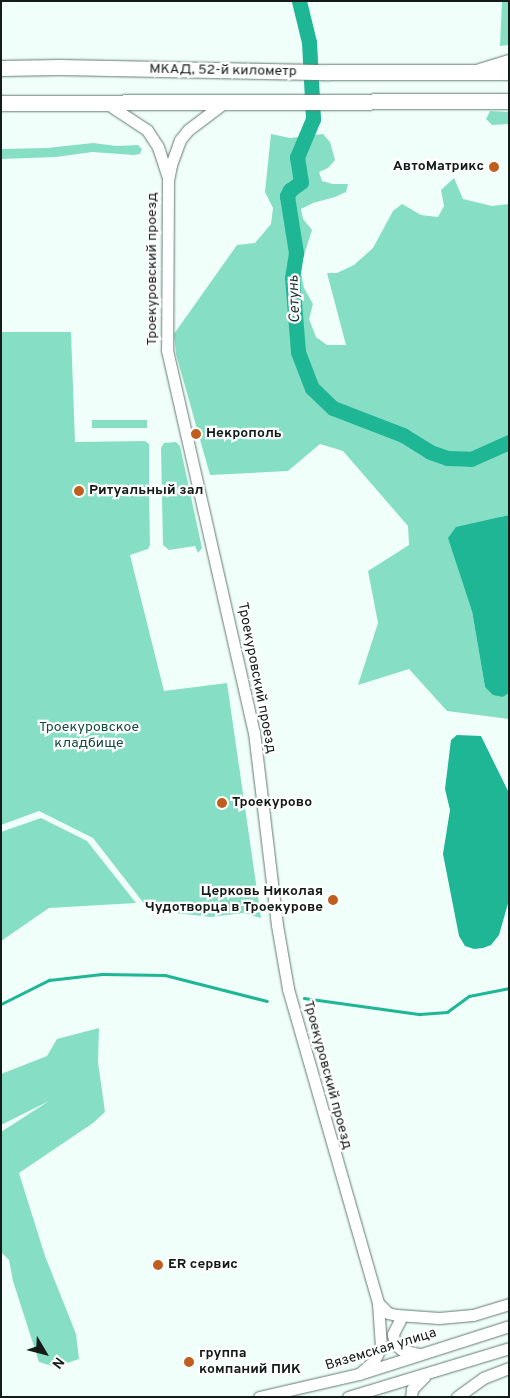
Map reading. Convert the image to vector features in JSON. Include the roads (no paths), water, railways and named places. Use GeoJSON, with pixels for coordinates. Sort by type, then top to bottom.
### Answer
{"type":"FeatureCollection","features":[{"type":"Feature","properties":{"kind":"highway","name":"МКАД, 52-й километр"},"geometry":{"type":"LineString","coordinates":[[1,68],[60,67],[291,72],[509,72]]}},
{"type":"Feature","properties":{"kind":"highway","name":"МКАД, 52-й километр"},"geometry":{"type":"LineString","coordinates":[[1,103],[291,100],[509,101]]}},
{"type":"Feature","properties":{"kind":"street"},"geometry":{"type":"LineString","coordinates":[[472,72],[509,60]]}},
{"type":"Feature","properties":{"kind":"street","name":"Троекуровский проезд"},"geometry":{"type":"LineString","coordinates":[[226,101],[202,118],[180,140],[171,164],[168,181],[168,350],[254,732],[277,925],[288,989],[337,1165],[374,1287],[378,1304],[381,1347]]}},
{"type":"Feature","properties":{"kind":"street","name":"Троекуровский проезд"},"geometry":{"type":"LineString","coordinates":[[105,103],[147,130],[158,147],[168,181]]}},
{"type":"Feature","properties":{"kind":"street"},"geometry":{"type":"LineString","coordinates":[[374,1287],[387,1304],[408,1317]]}},
{"type":"Feature","properties":{"kind":"street"},"geometry":{"type":"LineString","coordinates":[[378,1304],[388,1313],[408,1317],[456,1318],[509,1304]]}},
{"type":"Feature","properties":{"kind":"street"},"geometry":{"type":"LineString","coordinates":[[378,1304],[395,1344],[408,1352],[424,1354]]}},
{"type":"Feature","properties":{"kind":"street"},"geometry":{"type":"LineString","coordinates":[[359,1374],[374,1361],[389,1331],[408,1317]]}},
{"type":"Feature","properties":{"kind":"street"},"geometry":{"type":"LineString","coordinates":[[395,1344],[393,1334],[408,1317]]}},
{"type":"Feature","properties":{"kind":"street","name":"Вяземская улица"},"geometry":{"type":"LineString","coordinates":[[259,1397],[359,1374],[509,1326]]}},
{"type":"Feature","properties":{"kind":"street"},"geometry":{"type":"LineString","coordinates":[[348,1397],[509,1348]]}},
{"type":"Feature","properties":{"kind":"street"},"geometry":{"type":"LineString","coordinates":[[457,1397],[483,1378],[509,1368]]}},
{"type":"Feature","properties":{"kind":"street"},"geometry":{"type":"LineString","coordinates":[[410,1397],[416,1382],[430,1372]]}},
{"type":"Feature","properties":{"kind":"waterway","name":"Сетунь"},"geometry":{"type":"LineString","coordinates":[[299,1],[309,42],[313,119],[297,157],[301,182],[290,190],[287,196],[296,253],[292,277],[298,352],[312,388],[333,408],[403,435],[430,452],[447,458],[471,459],[509,442]]}},
{"type":"Feature","properties":{"kind":"waterway"},"geometry":{"type":"LineString","coordinates":[[1,1004],[49,980],[102,974],[165,975],[267,1001]]}},
{"type":"Feature","properties":{"kind":"waterway"},"geometry":{"type":"LineString","coordinates":[[304,998],[420,1014],[447,1012],[469,996],[509,988]]}},
{"type":"Feature","properties":{"kind":"place","name":"АвтоМатрикс"},"geometry":{"type":"Point","coordinates":[494,167]}},
{"type":"Feature","properties":{"kind":"place","name":"Некрополь"},"geometry":{"type":"Point","coordinates":[196,434]}},
{"type":"Feature","properties":{"kind":"place","name":"Ритуальный зал"},"geometry":{"type":"Point","coordinates":[79,491]}},
{"type":"Feature","properties":{"kind":"place","name":"Троекурово"},"geometry":{"type":"Point","coordinates":[222,803]}},
{"type":"Feature","properties":{"kind":"place","name":"Церковь Николая Чудотворца в Троекурове"},"geometry":{"type":"Point","coordinates":[333,900]}},
{"type":"Feature","properties":{"kind":"place","name":"ER сервис"},"geometry":{"type":"Point","coordinates":[158,1265]}},
{"type":"Feature","properties":{"kind":"place","name":"группа компаний ПИК"},"geometry":{"type":"Point","coordinates":[189,1362]}},
{"type":"Feature","properties":{"kind":"park label","name":"Троекуровское кладбище"},"geometry":{"type":"Point","coordinates":[89,736]}}]}
